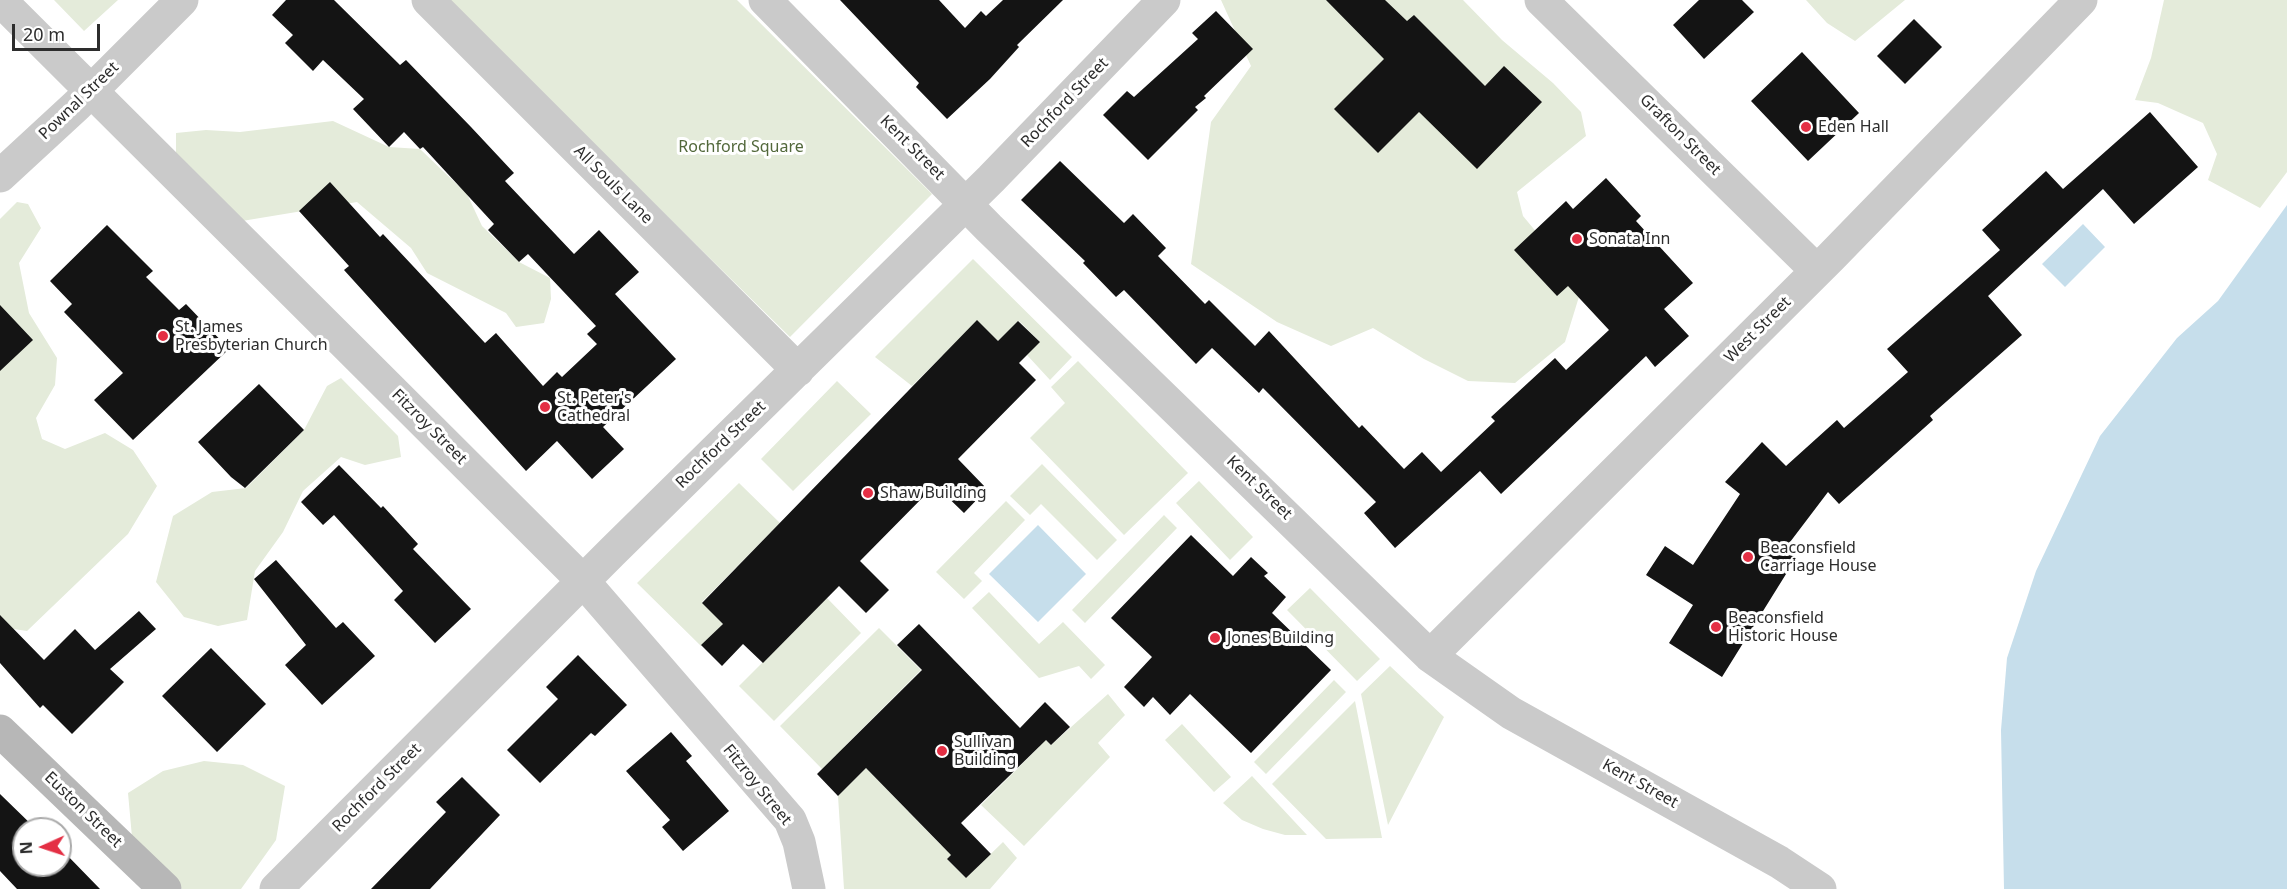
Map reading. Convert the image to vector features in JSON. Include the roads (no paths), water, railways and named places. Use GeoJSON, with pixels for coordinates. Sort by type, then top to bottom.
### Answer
{"type":"FeatureCollection","features":[{"type":"Feature","properties":{"kind":"main road","name":"Euston Street"},"geometry":{"type":"LineString","coordinates":[[0,731],[165,889]]}},
{"type":"Feature","properties":{"kind":"street","name":"Fitzroy Street"},"geometry":{"type":"LineString","coordinates":[[0,0],[584,582],[790,819],[799,842],[809,889]]}},
{"type":"Feature","properties":{"kind":"street","name":"Pownal Street"},"geometry":{"type":"LineString","coordinates":[[0,176],[182,0]]}},
{"type":"Feature","properties":{"kind":"street","name":"All Souls Lane"},"geometry":{"type":"LineString","coordinates":[[428,0],[798,370]]}},
{"type":"Feature","properties":{"kind":"street","name":"Kent Street"},"geometry":{"type":"LineString","coordinates":[[765,0],[965,203],[1430,656],[1511,712],[1779,862],[1820,889]]}},
{"type":"Feature","properties":{"kind":"street","name":"Rochford Street"},"geometry":{"type":"LineString","coordinates":[[276,889],[965,203],[1164,0]]}},
{"type":"Feature","properties":{"kind":"street","name":"Grafton Street"},"geometry":{"type":"LineString","coordinates":[[1541,0],[1817,271]]}},
{"type":"Feature","properties":{"kind":"street","name":"West Street"},"geometry":{"type":"LineString","coordinates":[[1430,656],[1817,271],[2081,0]]}},
{"type":"Feature","properties":{"kind":"water"},"geometry":{"type":"Polygon","coordinates":[[[2287,205],[2287,889],[2004,889],[2001,730],[2007,658],[2036,571],[2100,436],[2177,338],[2218,301],[2287,205]]]}},
{"type":"Feature","properties":{"kind":"water"},"geometry":{"type":"Polygon","coordinates":[[[2083,224],[2105,247],[2065,287],[2042,264],[2083,224]]]}},
{"type":"Feature","properties":{"kind":"water"},"geometry":{"type":"Polygon","coordinates":[[[1038,525],[1086,574],[1038,622],[989,574],[1038,525]]]}},
{"type":"Feature","properties":{"kind":"place","name":"Eden Hall"},"geometry":{"type":"Point","coordinates":[1806,127]}},
{"type":"Feature","properties":{"kind":"place","name":"Sonata Inn"},"geometry":{"type":"Point","coordinates":[1577,239]}},
{"type":"Feature","properties":{"kind":"place","name":"St. James Presbyterian Church"},"geometry":{"type":"Point","coordinates":[163,336]}},
{"type":"Feature","properties":{"kind":"place","name":"St. Peter's Cathedral"},"geometry":{"type":"Point","coordinates":[545,407]}},
{"type":"Feature","properties":{"kind":"place","name":"Shaw Building"},"geometry":{"type":"Point","coordinates":[868,493]}},
{"type":"Feature","properties":{"kind":"place","name":"Beaconsfield Carriage House"},"geometry":{"type":"Point","coordinates":[1748,557]}},
{"type":"Feature","properties":{"kind":"place","name":"Beaconsfield Historic House"},"geometry":{"type":"Point","coordinates":[1716,627]}},
{"type":"Feature","properties":{"kind":"place","name":"Jones Building"},"geometry":{"type":"Point","coordinates":[1215,638]}},
{"type":"Feature","properties":{"kind":"place","name":"Sullivan Building"},"geometry":{"type":"Point","coordinates":[942,751]}},
{"type":"Feature","properties":{"kind":"park label","name":"Rochford Square"},"geometry":{"type":"Point","coordinates":[741,147]}}]}
